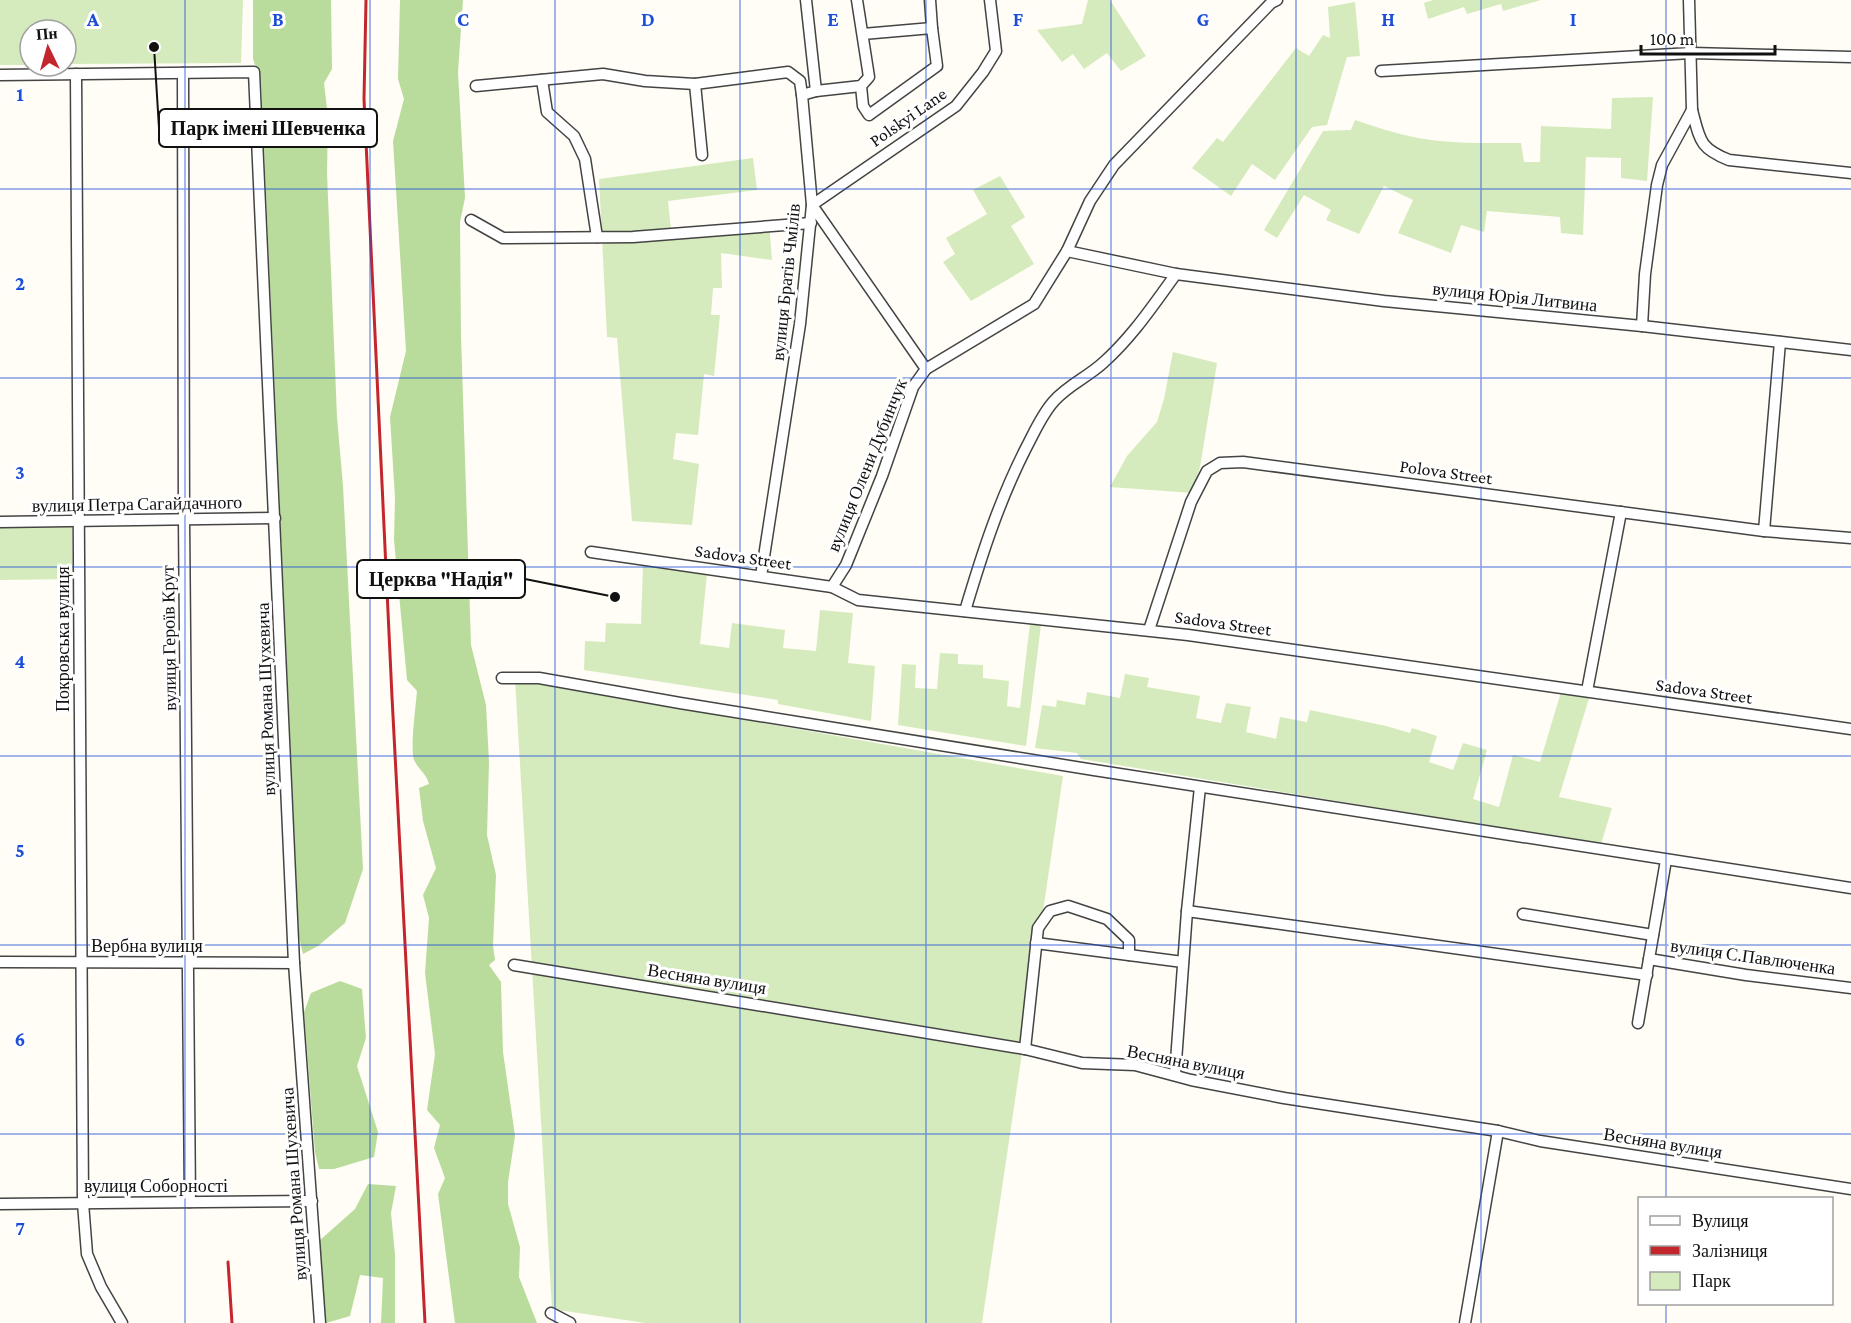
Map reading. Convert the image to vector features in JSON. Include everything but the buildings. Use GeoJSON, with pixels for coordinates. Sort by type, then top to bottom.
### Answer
{"type":"FeatureCollection","features":[{"type":"Feature","properties":{"kind":"street"},"geometry":{"type":"LineString","coordinates":[[806,0],[816,91]]}},
{"type":"Feature","properties":{"kind":"street"},"geometry":{"type":"LineString","coordinates":[[476,86],[603,74],[645,81],[695,84],[788,72],[800,81],[802,95],[816,91],[861,86],[869,77],[857,0]]}},
{"type":"Feature","properties":{"kind":"street"},"geometry":{"type":"LineString","coordinates":[[861,86],[863,106],[869,115],[937,66],[930,0]]}},
{"type":"Feature","properties":{"kind":"street","name":"Polskyi Lane"},"geometry":{"type":"LineString","coordinates":[[812,205],[956,106],[983,72],[996,51],[990,0]]}},
{"type":"Feature","properties":{"kind":"street","name":"вулиця Олени Дубинчук"},"geometry":{"type":"LineString","coordinates":[[832,587],[846,565],[913,387],[926,369],[1034,303],[1067,251],[1090,201],[1114,165],[1271,3],[1277,0]]}},
{"type":"Feature","properties":{"kind":"street"},"geometry":{"type":"LineString","coordinates":[[1689,0],[1692,110],[1703,145],[1712,153],[1729,160],[1851,173]]}},
{"type":"Feature","properties":{"kind":"street"},"geometry":{"type":"LineString","coordinates":[[863,34],[932,28]]}},
{"type":"Feature","properties":{"kind":"street"},"geometry":{"type":"LineString","coordinates":[[1381,71],[1691,53],[1851,57]]}},
{"type":"Feature","properties":{"kind":"street","name":"вулиця Романа Шухевича"},"geometry":{"type":"LineString","coordinates":[[183,73],[254,72],[294,963],[320,1323]]}},
{"type":"Feature","properties":{"kind":"street"},"geometry":{"type":"LineString","coordinates":[[78,74],[183,73]]}},
{"type":"Feature","properties":{"kind":"street","name":"вулиця Героїв Крут"},"geometry":{"type":"LineString","coordinates":[[183,73],[190,1202]]}},
{"type":"Feature","properties":{"kind":"street"},"geometry":{"type":"LineString","coordinates":[[0,75],[18,75]]}},
{"type":"Feature","properties":{"kind":"street","name":"Покровська вулиця"},"geometry":{"type":"LineString","coordinates":[[76,78],[83,1203],[87,1254],[101,1287],[122,1323]]}},
{"type":"Feature","properties":{"kind":"street"},"geometry":{"type":"LineString","coordinates":[[542,80],[546,112],[574,136],[585,159],[597,237]]}},
{"type":"Feature","properties":{"kind":"street"},"geometry":{"type":"LineString","coordinates":[[695,84],[702,154]]}},
{"type":"Feature","properties":{"kind":"street","name":"вулиця Братів Чмілів"},"geometry":{"type":"LineString","coordinates":[[761,576],[800,324],[811,223],[812,205],[802,95]]}},
{"type":"Feature","properties":{"kind":"street"},"geometry":{"type":"LineString","coordinates":[[1642,326],[1645,274],[1657,185],[1662,165],[1692,110]]}},
{"type":"Feature","properties":{"kind":"street"},"geometry":{"type":"LineString","coordinates":[[812,205],[926,369]]}},
{"type":"Feature","properties":{"kind":"street"},"geometry":{"type":"LineString","coordinates":[[471,220],[503,238],[633,237],[811,223]]}},
{"type":"Feature","properties":{"kind":"street","name":"вулиця Юрія Литвина"},"geometry":{"type":"LineString","coordinates":[[1067,251],[1176,273],[1384,301],[1642,326],[1851,350]]}},
{"type":"Feature","properties":{"kind":"street"},"geometry":{"type":"LineString","coordinates":[[965,610],[1007,485],[1052,402],[1069,386],[1104,363],[1144,319],[1176,273]]}},
{"type":"Feature","properties":{"kind":"street"},"geometry":{"type":"LineString","coordinates":[[1764,531],[1780,342]]}},
{"type":"Feature","properties":{"kind":"street","name":"Polova Street"},"geometry":{"type":"LineString","coordinates":[[1149,630],[1191,502],[1207,471],[1220,463],[1243,462],[1764,531],[1851,538]]}},
{"type":"Feature","properties":{"kind":"street"},"geometry":{"type":"LineString","coordinates":[[1587,691],[1621,512]]}},
{"type":"Feature","properties":{"kind":"street","name":"вулиця Петра Сагайдачного"},"geometry":{"type":"LineString","coordinates":[[0,522],[275,518]]}},
{"type":"Feature","properties":{"kind":"street","name":"Sadova Street"},"geometry":{"type":"LineString","coordinates":[[591,552],[832,587],[858,600],[1149,630],[1851,729]]}},
{"type":"Feature","properties":{"kind":"street"},"geometry":{"type":"LineString","coordinates":[[502,678],[539,678],[1200,787],[1851,888]]}},
{"type":"Feature","properties":{"kind":"street"},"geometry":{"type":"LineString","coordinates":[[1175,1075],[1187,911],[1200,787]]}},
{"type":"Feature","properties":{"kind":"street"},"geometry":{"type":"LineString","coordinates":[[1638,1023],[1666,860]]}},
{"type":"Feature","properties":{"kind":"street"},"geometry":{"type":"LineString","coordinates":[[1025,1049],[1038,928],[1050,911],[1068,906],[1107,919],[1129,940],[1130,955]]}},
{"type":"Feature","properties":{"kind":"street"},"geometry":{"type":"LineString","coordinates":[[1187,911],[1647,975]]}},
{"type":"Feature","properties":{"kind":"street"},"geometry":{"type":"LineString","coordinates":[[1523,914],[1653,935]]}},
{"type":"Feature","properties":{"kind":"street"},"geometry":{"type":"LineString","coordinates":[[1036,942],[1183,962]]}},
{"type":"Feature","properties":{"kind":"street","name":"вулиця С.Павлюченка"},"geometry":{"type":"LineString","coordinates":[[1650,959],[1746,975],[1851,988]]}},
{"type":"Feature","properties":{"kind":"street","name":"Вербна вулиця"},"geometry":{"type":"LineString","coordinates":[[0,962],[294,963]]}},
{"type":"Feature","properties":{"kind":"street","name":"Весняна вулиця"},"geometry":{"type":"LineString","coordinates":[[514,965],[1025,1049],[1082,1063],[1135,1065],[1294,1100],[1851,1189]]}},
{"type":"Feature","properties":{"kind":"street"},"geometry":{"type":"LineString","coordinates":[[1465,1323],[1498,1131]]}},
{"type":"Feature","properties":{"kind":"street","name":"вулиця Соборності"},"geometry":{"type":"LineString","coordinates":[[0,1204],[312,1202]]}},
{"type":"Feature","properties":{"kind":"street"},"geometry":{"type":"LineString","coordinates":[[553,1318],[570,1323]]}},
{"type":"Feature","properties":{"kind":"green space"},"geometry":{"type":"Polygon","coordinates":[[[0,0],[243,0],[241,63],[78,64],[78,18],[18,18],[18,65],[0,65],[0,0]]]}},
{"type":"Feature","properties":{"kind":"green space"},"geometry":{"type":"Polygon","coordinates":[[[253,0],[331,0],[332,69],[324,83],[328,117],[327,173],[337,417],[343,486],[363,869],[345,923],[318,946],[303,954],[299,937],[261,81],[253,59],[253,0]]]}},
{"type":"Feature","properties":{"kind":"green space"},"geometry":{"type":"Polygon","coordinates":[[[400,0],[463,0],[458,72],[465,198],[460,222],[461,336],[471,645],[486,705],[489,762],[487,835],[496,875],[493,946],[495,960],[489,965],[501,982],[503,1052],[515,1136],[508,1182],[508,1204],[520,1247],[519,1277],[537,1323],[455,1323],[438,1194],[445,1178],[434,1148],[440,1125],[427,1110],[435,1054],[425,973],[429,918],[423,895],[436,868],[423,821],[419,788],[429,784],[413,755],[417,691],[407,680],[394,540],[395,498],[390,417],[406,351],[393,141],[404,99],[398,79],[400,0]]]}},
{"type":"Feature","properties":{"kind":"green space"},"geometry":{"type":"Polygon","coordinates":[[[1088,0],[1110,0],[1146,56],[1121,71],[1107,53],[1084,69],[1073,54],[1062,62],[1037,30],[1082,24],[1088,0]]]}},
{"type":"Feature","properties":{"kind":"green space"},"geometry":{"type":"Polygon","coordinates":[[[1433,0],[1541,0],[1503,11],[1501,4],[1467,14],[1464,7],[1428,19],[1424,3],[1433,0]]]}},
{"type":"Feature","properties":{"kind":"green space"},"geometry":{"type":"Polygon","coordinates":[[[1355,2],[1360,56],[1347,57],[1327,125],[1312,127],[1275,180],[1252,164],[1231,196],[1192,168],[1217,138],[1223,142],[1296,48],[1309,56],[1323,35],[1330,38],[1328,7],[1355,2]]]}},
{"type":"Feature","properties":{"kind":"green space"},"geometry":{"type":"Polygon","coordinates":[[[1653,97],[1647,181],[1621,178],[1621,158],[1586,157],[1583,235],[1561,233],[1560,217],[1487,211],[1484,232],[1461,225],[1451,253],[1398,233],[1413,200],[1384,186],[1359,234],[1326,220],[1331,210],[1304,195],[1277,238],[1264,230],[1323,131],[1351,130],[1355,120],[1431,140],[1521,143],[1524,162],[1540,162],[1541,126],[1611,129],[1612,98],[1653,97]]]}},
{"type":"Feature","properties":{"kind":"green space"},"geometry":{"type":"Polygon","coordinates":[[[753,158],[757,190],[668,201],[671,230],[769,221],[772,260],[721,253],[722,288],[713,288],[711,315],[720,315],[714,376],[704,374],[698,435],[676,433],[673,459],[699,464],[692,525],[632,521],[617,338],[607,337],[599,179],[753,158]]]}},
{"type":"Feature","properties":{"kind":"green space"},"geometry":{"type":"Polygon","coordinates":[[[1000,176],[1025,217],[1011,226],[1034,264],[971,301],[943,262],[955,254],[946,238],[987,214],[973,190],[1000,176]]]}},
{"type":"Feature","properties":{"kind":"green space"},"geometry":{"type":"Polygon","coordinates":[[[1173,352],[1217,363],[1200,467],[1192,493],[1110,487],[1127,456],[1157,422],[1173,352]]]}},
{"type":"Feature","properties":{"kind":"green space"},"geometry":{"type":"Polygon","coordinates":[[[0,527],[72,527],[73,579],[0,580],[0,527]]]}},
{"type":"Feature","properties":{"kind":"green space"},"geometry":{"type":"Polygon","coordinates":[[[643,565],[707,573],[700,644],[729,648],[732,623],[785,630],[783,648],[816,651],[820,610],[853,613],[848,663],[875,666],[871,721],[778,704],[778,700],[584,670],[585,641],[605,642],[606,623],[641,624],[643,565]]]}},
{"type":"Feature","properties":{"kind":"green space"},"geometry":{"type":"Polygon","coordinates":[[[1030,623],[1041,625],[1026,746],[898,725],[902,664],[916,665],[915,688],[937,689],[940,653],[958,654],[958,664],[983,665],[983,678],[1009,681],[1007,706],[1020,708],[1030,623]]]}},
{"type":"Feature","properties":{"kind":"green space"},"geometry":{"type":"Polygon","coordinates":[[[1125,674],[1149,678],[1147,687],[1200,696],[1196,718],[1221,723],[1226,703],[1251,707],[1246,732],[1276,739],[1280,717],[1307,722],[1310,710],[1410,733],[1412,728],[1437,736],[1429,762],[1453,770],[1463,743],[1487,750],[1473,799],[1499,807],[1513,755],[1540,762],[1561,692],[1590,695],[1559,797],[1612,808],[1601,844],[1081,759],[1077,753],[1035,748],[1042,705],[1056,707],[1057,700],[1085,705],[1087,692],[1120,698],[1125,674]]]}},
{"type":"Feature","properties":{"kind":"green space"},"geometry":{"type":"Polygon","coordinates":[[[515,679],[1063,776],[982,1323],[645,1323],[552,1309],[515,679]]]}},
{"type":"Feature","properties":{"kind":"green space"},"geometry":{"type":"Polygon","coordinates":[[[340,981],[362,989],[366,1038],[357,1066],[378,1132],[374,1157],[334,1169],[319,1169],[315,1152],[304,1012],[311,993],[340,981]]]}},
{"type":"Feature","properties":{"kind":"green space"},"geometry":{"type":"Polygon","coordinates":[[[368,1184],[396,1186],[391,1213],[395,1255],[395,1323],[381,1323],[383,1278],[360,1275],[350,1316],[326,1323],[319,1241],[355,1209],[368,1184]]]}},
{"type":"Feature","properties":{"kind":"railway"},"geometry":{"type":"LineString","coordinates":[[366,0],[364,99],[392,697],[425,1323]]}},
{"type":"Feature","properties":{"kind":"railway"},"geometry":{"type":"LineString","coordinates":[[228,1262],[232,1323]]}},
{"type":"Feature","properties":{"kind":"place","name":"Парк імені Шевченка"},"geometry":{"type":"Point","coordinates":[154,47]}},
{"type":"Feature","properties":{"kind":"place","name":"Церква \"Надія\""},"geometry":{"type":"Point","coordinates":[615,597]}}]}
